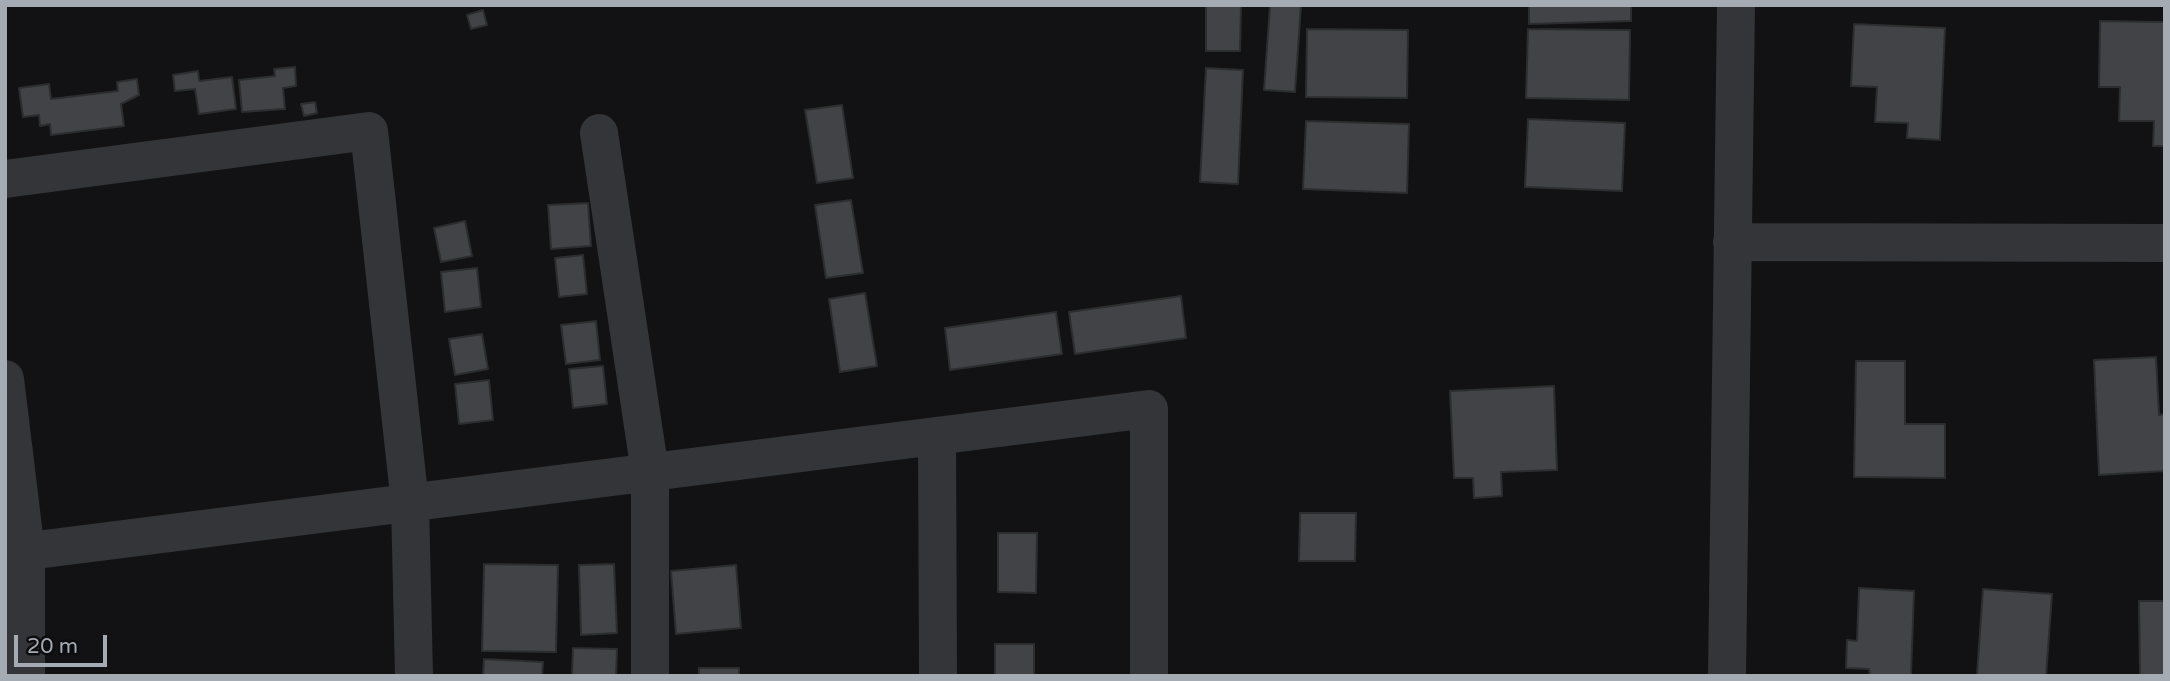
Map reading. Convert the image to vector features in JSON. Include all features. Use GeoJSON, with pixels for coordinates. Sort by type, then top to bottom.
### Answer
{"type":"FeatureCollection","features":[{"type":"Feature","properties":{"kind":"street"},"geometry":{"type":"LineString","coordinates":[[1727,676],[1736,5]]}},
{"type":"Feature","properties":{"kind":"street"},"geometry":{"type":"LineString","coordinates":[[5,178],[369,131],[410,503],[414,676]]}},
{"type":"Feature","properties":{"kind":"street"},"geometry":{"type":"LineString","coordinates":[[599,133],[650,472],[650,676]]}},
{"type":"Feature","properties":{"kind":"street"},"geometry":{"type":"LineString","coordinates":[[1732,242],[2165,243]]}},
{"type":"Feature","properties":{"kind":"street"},"geometry":{"type":"LineString","coordinates":[[5,379],[26,676]]}},
{"type":"Feature","properties":{"kind":"street"},"geometry":{"type":"LineString","coordinates":[[16,553],[1149,409],[1149,676]]}},
{"type":"Feature","properties":{"kind":"street"},"geometry":{"type":"LineString","coordinates":[[937,436],[938,676]]}},
{"type":"Feature","properties":{"kind":"building"},"geometry":{"type":"Polygon","coordinates":[[[1206,5],[1241,5],[1240,51],[1206,51],[1206,5]]]}},
{"type":"Feature","properties":{"kind":"building"},"geometry":{"type":"Polygon","coordinates":[[[1270,5],[1301,5],[1295,92],[1264,90],[1270,5]]]}},
{"type":"Feature","properties":{"kind":"building"},"geometry":{"type":"Polygon","coordinates":[[[1529,5],[1631,5],[1631,21],[1529,24],[1529,5]]]}},
{"type":"Feature","properties":{"kind":"building"},"geometry":{"type":"Polygon","coordinates":[[[483,10],[487,25],[471,29],[467,15],[483,10]]]}},
{"type":"Feature","properties":{"kind":"building"},"geometry":{"type":"Polygon","coordinates":[[[2100,21],[2165,22],[2165,146],[2153,146],[2154,121],[2119,121],[2120,87],[2099,87],[2100,21]]]}},
{"type":"Feature","properties":{"kind":"building"},"geometry":{"type":"Polygon","coordinates":[[[1854,24],[1945,28],[1940,140],[1907,138],[1908,123],[1875,122],[1877,87],[1851,86],[1854,24]]]}},
{"type":"Feature","properties":{"kind":"building"},"geometry":{"type":"Polygon","coordinates":[[[1307,29],[1408,30],[1407,98],[1306,97],[1307,29]]]}},
{"type":"Feature","properties":{"kind":"building"},"geometry":{"type":"Polygon","coordinates":[[[1528,29],[1630,30],[1629,100],[1526,98],[1528,29]]]}},
{"type":"Feature","properties":{"kind":"building"},"geometry":{"type":"Polygon","coordinates":[[[295,67],[296,86],[283,88],[285,109],[242,112],[239,80],[275,76],[274,69],[295,67]]]}},
{"type":"Feature","properties":{"kind":"building"},"geometry":{"type":"Polygon","coordinates":[[[1206,68],[1243,70],[1238,184],[1200,182],[1206,68]]]}},
{"type":"Feature","properties":{"kind":"building"},"geometry":{"type":"Polygon","coordinates":[[[198,71],[199,81],[232,77],[236,109],[199,114],[195,89],[175,91],[173,75],[198,71]]]}},
{"type":"Feature","properties":{"kind":"building"},"geometry":{"type":"Polygon","coordinates":[[[137,79],[139,95],[121,104],[124,126],[51,135],[50,124],[40,126],[39,115],[23,117],[19,88],[49,84],[51,99],[118,91],[117,82],[137,79]]]}},
{"type":"Feature","properties":{"kind":"building"},"geometry":{"type":"Polygon","coordinates":[[[315,102],[317,113],[304,116],[301,104],[315,102]]]}},
{"type":"Feature","properties":{"kind":"building"},"geometry":{"type":"Polygon","coordinates":[[[842,105],[853,178],[817,183],[805,110],[842,105]]]}},
{"type":"Feature","properties":{"kind":"building"},"geometry":{"type":"Polygon","coordinates":[[[1528,119],[1625,123],[1622,191],[1525,187],[1528,119]]]}},
{"type":"Feature","properties":{"kind":"building"},"geometry":{"type":"Polygon","coordinates":[[[1306,121],[1409,124],[1407,193],[1303,189],[1306,121]]]}},
{"type":"Feature","properties":{"kind":"building"},"geometry":{"type":"Polygon","coordinates":[[[851,200],[863,273],[826,278],[815,205],[851,200]]]}},
{"type":"Feature","properties":{"kind":"building"},"geometry":{"type":"Polygon","coordinates":[[[588,203],[591,246],[551,249],[548,205],[588,203]]]}},
{"type":"Feature","properties":{"kind":"building"},"geometry":{"type":"Polygon","coordinates":[[[465,221],[472,256],[441,262],[434,228],[465,221]]]}},
{"type":"Feature","properties":{"kind":"building"},"geometry":{"type":"Polygon","coordinates":[[[583,255],[587,294],[559,297],[555,258],[583,255]]]}},
{"type":"Feature","properties":{"kind":"building"},"geometry":{"type":"Polygon","coordinates":[[[477,268],[481,307],[445,312],[441,272],[477,268]]]}},
{"type":"Feature","properties":{"kind":"building"},"geometry":{"type":"Polygon","coordinates":[[[865,293],[877,366],[840,372],[829,299],[865,293]]]}},
{"type":"Feature","properties":{"kind":"building"},"geometry":{"type":"Polygon","coordinates":[[[1181,296],[1186,338],[1075,354],[1069,312],[1181,296]]]}},
{"type":"Feature","properties":{"kind":"building"},"geometry":{"type":"Polygon","coordinates":[[[1056,312],[1062,354],[950,370],[945,328],[1056,312]]]}},
{"type":"Feature","properties":{"kind":"building"},"geometry":{"type":"Polygon","coordinates":[[[596,321],[600,360],[566,364],[561,325],[596,321]]]}},
{"type":"Feature","properties":{"kind":"building"},"geometry":{"type":"Polygon","coordinates":[[[482,334],[488,369],[455,375],[449,339],[482,334]]]}},
{"type":"Feature","properties":{"kind":"building"},"geometry":{"type":"Polygon","coordinates":[[[2156,357],[2159,415],[2165,414],[2165,471],[2099,475],[2094,360],[2156,357]]]}},
{"type":"Feature","properties":{"kind":"building"},"geometry":{"type":"Polygon","coordinates":[[[1856,361],[1905,361],[1905,424],[1945,424],[1945,478],[1854,477],[1856,361]]]}},
{"type":"Feature","properties":{"kind":"building"},"geometry":{"type":"Polygon","coordinates":[[[603,366],[607,404],[573,408],[569,369],[603,366]]]}},
{"type":"Feature","properties":{"kind":"building"},"geometry":{"type":"Polygon","coordinates":[[[489,380],[493,420],[459,424],[455,384],[489,380]]]}},
{"type":"Feature","properties":{"kind":"building"},"geometry":{"type":"Polygon","coordinates":[[[1554,386],[1557,470],[1501,472],[1502,496],[1474,498],[1473,478],[1454,478],[1450,391],[1554,386]]]}},
{"type":"Feature","properties":{"kind":"building"},"geometry":{"type":"Polygon","coordinates":[[[1300,513],[1356,513],[1355,561],[1299,561],[1300,513]]]}},
{"type":"Feature","properties":{"kind":"building"},"geometry":{"type":"Polygon","coordinates":[[[998,533],[1037,533],[1036,593],[998,592],[998,533]]]}},
{"type":"Feature","properties":{"kind":"building"},"geometry":{"type":"Polygon","coordinates":[[[484,564],[558,565],[556,652],[482,651],[484,564]]]}},
{"type":"Feature","properties":{"kind":"building"},"geometry":{"type":"Polygon","coordinates":[[[614,564],[617,633],[581,635],[579,565],[614,564]]]}},
{"type":"Feature","properties":{"kind":"building"},"geometry":{"type":"Polygon","coordinates":[[[736,565],[741,628],[676,634],[671,571],[736,565]]]}},
{"type":"Feature","properties":{"kind":"building"},"geometry":{"type":"Polygon","coordinates":[[[1859,588],[1914,591],[1911,676],[1870,676],[1869,669],[1846,668],[1847,640],[1857,641],[1859,588]]]}},
{"type":"Feature","properties":{"kind":"building"},"geometry":{"type":"Polygon","coordinates":[[[1983,589],[2052,594],[2046,676],[1977,675],[1983,589]]]}},
{"type":"Feature","properties":{"kind":"building"},"geometry":{"type":"Polygon","coordinates":[[[2139,601],[2165,601],[2165,676],[2140,676],[2139,601]]]}},
{"type":"Feature","properties":{"kind":"building"},"geometry":{"type":"Polygon","coordinates":[[[995,644],[1034,644],[1034,676],[995,676],[995,644]]]}},
{"type":"Feature","properties":{"kind":"building"},"geometry":{"type":"Polygon","coordinates":[[[573,648],[617,649],[616,676],[572,676],[573,648]]]}},
{"type":"Feature","properties":{"kind":"building"},"geometry":{"type":"Polygon","coordinates":[[[484,659],[543,662],[542,676],[483,676],[484,659]]]}},
{"type":"Feature","properties":{"kind":"building"},"geometry":{"type":"Polygon","coordinates":[[[699,668],[739,668],[739,676],[699,676],[699,668]]]}}]}
